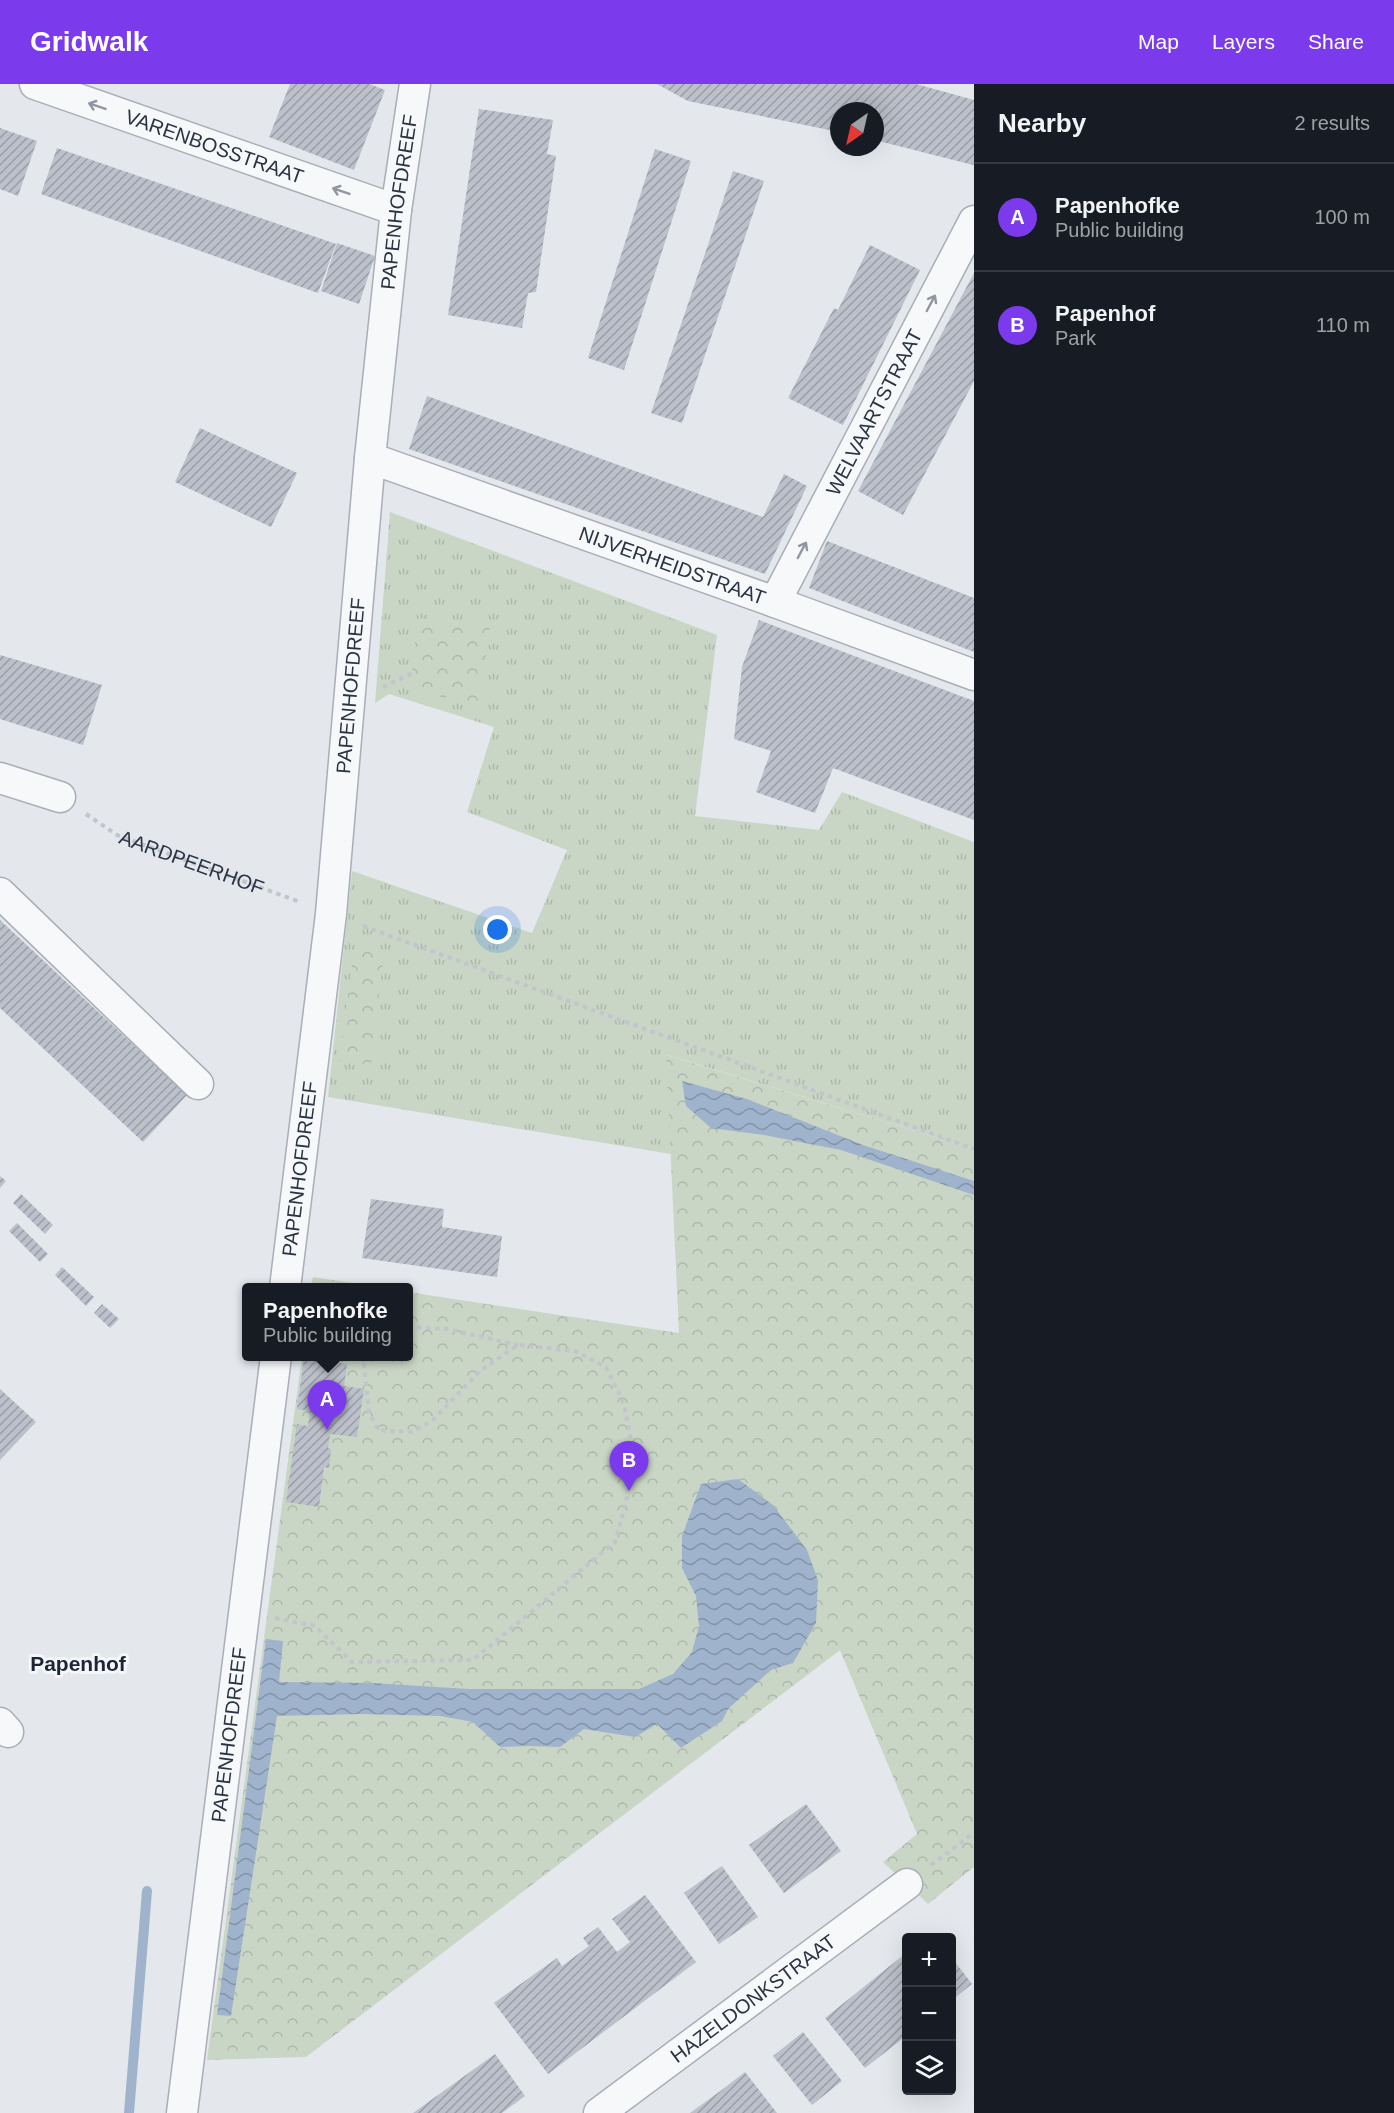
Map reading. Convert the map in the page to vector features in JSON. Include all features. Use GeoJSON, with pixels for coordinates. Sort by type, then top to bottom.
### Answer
{"type":"FeatureCollection","features":[{"type":"Feature","properties":{"kind":"street","name":"VARENBOSSTRAAT"},"geometry":{"type":"LineString","coordinates":[[35,84],[396,210]]}},
{"type":"Feature","properties":{"kind":"street","name":"PAPENHOFDREEF"},"geometry":{"type":"LineString","coordinates":[[285,1283],[331,914],[370,458],[396,210],[416,84]]}},
{"type":"Feature","properties":{"kind":"street","name":"WELVAARTSTRAAT"},"geometry":{"type":"LineString","coordinates":[[775,602],[974,221]]}},
{"type":"Feature","properties":{"kind":"street","name":"NIJVERHEIDSTRAAT"},"geometry":{"type":"LineString","coordinates":[[370,458],[974,675]]}},
{"type":"Feature","properties":{"kind":"street"},"geometry":{"type":"LineString","coordinates":[[0,778],[60,797]]}},
{"type":"Feature","properties":{"kind":"street"},"geometry":{"type":"LineString","coordinates":[[0,893],[198,1084]]}},
{"type":"Feature","properties":{"kind":"street","name":"PAPENHOFDREEF"},"geometry":{"type":"LineString","coordinates":[[182,2113],[275,1361]]}},
{"type":"Feature","properties":{"kind":"street","name":"HAZELDONKSTRAAT"},"geometry":{"type":"LineString","coordinates":[[599,2113],[907,1884]]}},
{"type":"Feature","properties":{"kind":"path","name":"AARDPEERHOF"},"geometry":{"type":"LineString","coordinates":[[60,797],[117,835],[974,1149]]}},
{"type":"Feature","properties":{"kind":"path"},"geometry":{"type":"LineString","coordinates":[[245,1611],[315,1626],[352,1662],[473,1660],[615,1542],[626,1503],[634,1455],[624,1404],[606,1367],[575,1351],[518,1345],[447,1329],[413,1327]]}},
{"type":"Feature","properties":{"kind":"path"},"geometry":{"type":"LineString","coordinates":[[364,1361],[369,1412],[378,1430],[412,1432],[432,1421],[480,1371],[518,1345]]}},
{"type":"Feature","properties":{"kind":"path"},"geometry":{"type":"LineString","coordinates":[[907,1884],[974,1833]]}},
{"type":"Feature","properties":{"kind":"green space"},"geometry":{"type":"Polygon","coordinates":[[[390,512],[717,635],[695,816],[819,830],[842,792],[974,842],[974,1149],[667,1055],[671,1154],[328,1097],[352,871],[532,933],[567,850],[467,812],[494,727],[389,694],[375,703],[390,512]]]}},
{"type":"Feature","properties":{"kind":"green space"},"geometry":{"type":"Polygon","coordinates":[[[418,618],[490,627],[480,704],[410,691],[418,618]]]}},
{"type":"Feature","properties":{"kind":"green space"},"geometry":{"type":"Polygon","coordinates":[[[354,949],[384,952],[371,1065],[339,1061],[354,949]]]}},
{"type":"Feature","properties":{"kind":"green space"},"geometry":{"type":"Polygon","coordinates":[[[666,1055],[974,1149],[974,1867],[928,1904],[883,1862],[917,1834],[840,1650],[306,2057],[207,2060],[301,1361],[413,1361],[413,1293],[679,1333],[666,1055]]]}},
{"type":"Feature","properties":{"kind":"green space"},"geometry":{"type":"Polygon","coordinates":[[[313,1277],[352,1283],[312,1283],[313,1277]]]}},
{"type":"Feature","properties":{"kind":"water"},"geometry":{"type":"Polygon","coordinates":[[[682,1081],[747,1099],[863,1145],[974,1181],[974,1195],[841,1150],[764,1135],[711,1128],[686,1106],[682,1081]]]}},
{"type":"Feature","properties":{"kind":"water"},"geometry":{"type":"Polygon","coordinates":[[[738,1479],[773,1505],[807,1550],[818,1580],[816,1623],[793,1663],[771,1670],[728,1709],[722,1721],[681,1748],[657,1724],[635,1737],[584,1729],[560,1747],[500,1747],[473,1722],[440,1716],[362,1714],[277,1716],[231,2016],[217,2015],[266,1639],[283,1641],[279,1682],[372,1683],[469,1689],[639,1689],[673,1674],[692,1652],[699,1626],[696,1596],[682,1568],[682,1536],[701,1484],[738,1479]]]}},
{"type":"Feature","properties":{"kind":"building"},"geometry":{"type":"Polygon","coordinates":[[[290,84],[369,84],[385,90],[354,170],[269,137],[290,84]]]}},
{"type":"Feature","properties":{"kind":"building"},"geometry":{"type":"Polygon","coordinates":[[[657,84],[916,84],[974,100],[974,163],[973,165],[884,142],[884,102],[830,102],[830,130],[688,101],[657,84]]]}},
{"type":"Feature","properties":{"kind":"building"},"geometry":{"type":"Polygon","coordinates":[[[479,109],[553,120],[547,154],[556,156],[536,292],[528,293],[522,328],[448,315],[479,109]]]}},
{"type":"Feature","properties":{"kind":"building"},"geometry":{"type":"Polygon","coordinates":[[[0,128],[37,141],[18,196],[0,189],[0,128]]]}},
{"type":"Feature","properties":{"kind":"building"},"geometry":{"type":"Polygon","coordinates":[[[57,148],[336,244],[318,293],[41,194],[57,148]]]}},
{"type":"Feature","properties":{"kind":"building"},"geometry":{"type":"Polygon","coordinates":[[[655,149],[691,161],[624,370],[588,358],[655,149]]]}},
{"type":"Feature","properties":{"kind":"building"},"geometry":{"type":"Polygon","coordinates":[[[733,171],[764,181],[682,423],[651,413],[733,171]]]}},
{"type":"Feature","properties":{"kind":"building"},"geometry":{"type":"Polygon","coordinates":[[[337,243],[375,256],[359,304],[321,291],[337,243]]]}},
{"type":"Feature","properties":{"kind":"building"},"geometry":{"type":"Polygon","coordinates":[[[870,245],[920,270],[843,425],[788,398],[834,308],[838,310],[870,245]]]}},
{"type":"Feature","properties":{"kind":"building"},"geometry":{"type":"Polygon","coordinates":[[[974,273],[974,381],[903,515],[858,491],[974,273]]]}},
{"type":"Feature","properties":{"kind":"building"},"geometry":{"type":"Polygon","coordinates":[[[427,396],[763,517],[784,474],[807,486],[765,574],[409,449],[427,396]]]}},
{"type":"Feature","properties":{"kind":"building"},"geometry":{"type":"Polygon","coordinates":[[[200,428],[297,473],[271,527],[175,482],[200,428]]]}},
{"type":"Feature","properties":{"kind":"building"},"geometry":{"type":"Polygon","coordinates":[[[827,541],[974,598],[974,652],[809,588],[827,541]]]}},
{"type":"Feature","properties":{"kind":"building"},"geometry":{"type":"Polygon","coordinates":[[[759,620],[974,701],[974,820],[833,768],[815,813],[756,792],[771,751],[734,739],[742,667],[759,620]]]}},
{"type":"Feature","properties":{"kind":"building"},"geometry":{"type":"Polygon","coordinates":[[[0,655],[102,685],[83,745],[0,719],[0,655]]]}},
{"type":"Feature","properties":{"kind":"building"},"geometry":{"type":"Polygon","coordinates":[[[0,920],[187,1095],[143,1142],[0,1008],[0,920]]]}},
{"type":"Feature","properties":{"kind":"building"},"geometry":{"type":"Polygon","coordinates":[[[0,1176],[6,1181],[0,1188],[0,1176]]]}},
{"type":"Feature","properties":{"kind":"building"},"geometry":{"type":"Polygon","coordinates":[[[21,1194],[53,1225],[45,1234],[13,1203],[21,1194]]]}},
{"type":"Feature","properties":{"kind":"building"},"geometry":{"type":"Polygon","coordinates":[[[371,1199],[444,1209],[442,1227],[502,1236],[497,1277],[362,1258],[371,1199]]]}},
{"type":"Feature","properties":{"kind":"building"},"geometry":{"type":"Polygon","coordinates":[[[17,1223],[48,1254],[40,1262],[9,1231],[17,1223]]]}},
{"type":"Feature","properties":{"kind":"building"},"geometry":{"type":"Polygon","coordinates":[[[62,1267],[94,1297],[86,1306],[55,1275],[62,1267]]]}},
{"type":"Feature","properties":{"kind":"building"},"geometry":{"type":"Polygon","coordinates":[[[102,1304],[119,1319],[110,1328],[94,1313],[102,1304]]]}},
{"type":"Feature","properties":{"kind":"building"},"geometry":{"type":"Polygon","coordinates":[[[304,1361],[347,1364],[344,1386],[364,1389],[357,1437],[330,1434],[329,1468],[324,1467],[319,1507],[286,1502],[297,1424],[308,1426],[310,1411],[297,1409],[304,1361]]]}},
{"type":"Feature","properties":{"kind":"building"},"geometry":{"type":"Polygon","coordinates":[[[0,1389],[36,1422],[0,1460],[0,1389]]]}},
{"type":"Feature","properties":{"kind":"building"},"geometry":{"type":"Polygon","coordinates":[[[806,1804],[841,1851],[784,1893],[749,1845],[806,1804]]]}},
{"type":"Feature","properties":{"kind":"building"},"geometry":{"type":"Polygon","coordinates":[[[722,1866],[758,1917],[719,1944],[684,1893],[722,1866]]]}},
{"type":"Feature","properties":{"kind":"building"},"geometry":{"type":"Polygon","coordinates":[[[645,1895],[696,1962],[548,2074],[494,2003],[557,1958],[562,1966],[589,1946],[583,1938],[598,1927],[617,1952],[630,1942],[612,1919],[645,1895]]]}},
{"type":"Feature","properties":{"kind":"building"},"geometry":{"type":"Polygon","coordinates":[[[902,1956],[902,2039],[865,2068],[825,2018],[902,1956]]]}},
{"type":"Feature","properties":{"kind":"building"},"geometry":{"type":"Polygon","coordinates":[[[956,1963],[972,1984],[956,1997],[956,1963]]]}},
{"type":"Feature","properties":{"kind":"building"},"geometry":{"type":"Polygon","coordinates":[[[803,2032],[842,2081],[812,2105],[773,2056],[803,2032]]]}},
{"type":"Feature","properties":{"kind":"building"},"geometry":{"type":"Polygon","coordinates":[[[495,2054],[525,2096],[502,2113],[413,2113],[495,2054]]]}},
{"type":"Feature","properties":{"kind":"building"},"geometry":{"type":"Polygon","coordinates":[[[745,2072],[777,2113],[690,2113],[719,2092],[745,2072]]]}},
{"type":"Feature","properties":{"kind":"waterway"},"geometry":{"type":"LineString","coordinates":[[129,2113],[147,1891]]}},
{"type":"Feature","properties":{"kind":"place","name":"Papenhofke"},"geometry":{"type":"Point","coordinates":[327,1430]}},
{"type":"Feature","properties":{"kind":"place","name":"Papenhof"},"geometry":{"type":"Point","coordinates":[629,1491]}},
{"type":"Feature","properties":{"kind":"district","name":"Papenhof"},"geometry":{"type":"Point","coordinates":[78,1664]}}]}
